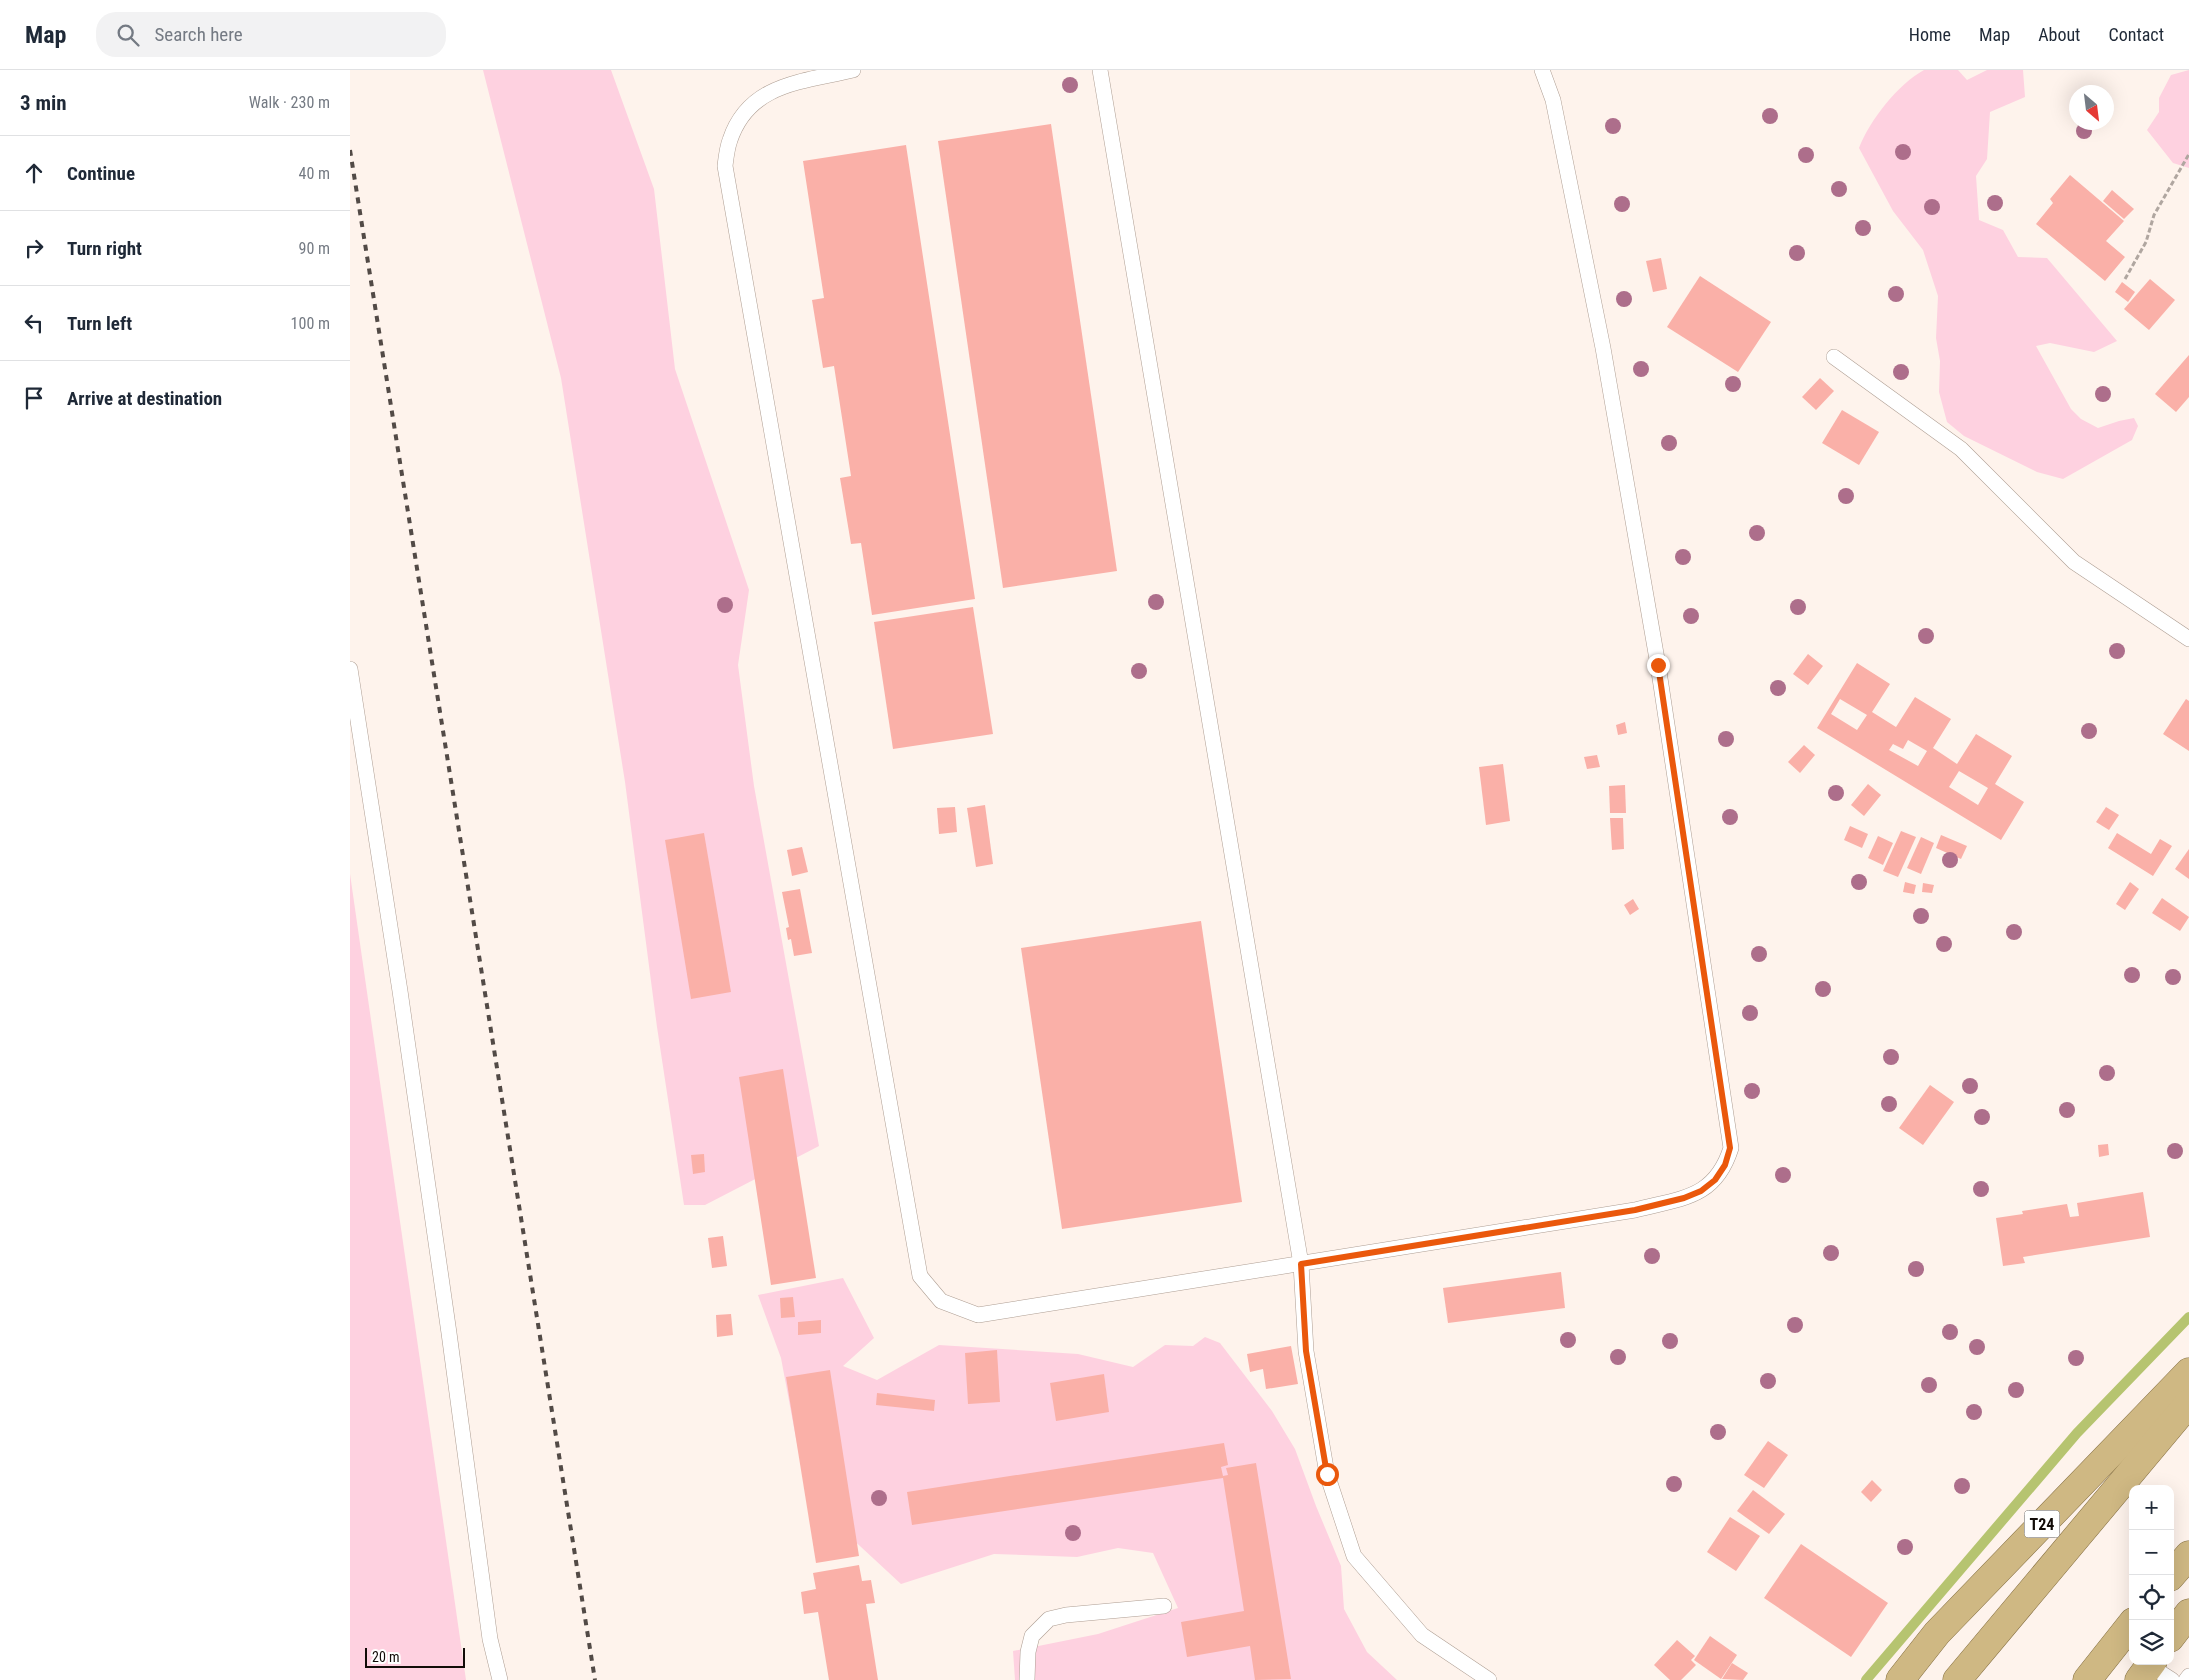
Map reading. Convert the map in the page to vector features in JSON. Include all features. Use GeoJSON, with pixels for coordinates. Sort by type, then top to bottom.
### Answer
{"type":"FeatureCollection","features":[{"type":"Feature","properties":{"kind":"highway","name":"T24"},"geometry":{"type":"LineString","coordinates":[[1900,1680],[1937,1633],[2189,1372]]}},
{"type":"Feature","properties":{"kind":"highway"},"geometry":{"type":"LineString","coordinates":[[1957,1680],[2189,1403]]}},
{"type":"Feature","properties":{"kind":"highway"},"geometry":{"type":"LineString","coordinates":[[2172,1575],[2189,1555]]}},
{"type":"Feature","properties":{"kind":"highway"},"geometry":{"type":"LineString","coordinates":[[2174,1633],[2189,1613]]}},
{"type":"Feature","properties":{"kind":"highway"},"geometry":{"type":"LineString","coordinates":[[2087,1680],[2129,1627]]}},
{"type":"Feature","properties":{"kind":"lane"},"geometry":{"type":"LineString","coordinates":[[853,70],[784,85],[761,97],[742,116],[730,140],[725,166],[920,1276],[941,1301],[978,1315],[1635,1210],[1684,1198],[1701,1191],[1715,1180],[1725,1165],[1730,1148],[1658,665],[1607,367],[1553,100],[1542,70]]}},
{"type":"Feature","properties":{"kind":"lane"},"geometry":{"type":"LineString","coordinates":[[1100,70],[1301,1264],[1306,1351],[1327,1474],[1354,1556],[1422,1635],[1489,1680]]}},
{"type":"Feature","properties":{"kind":"lane"},"geometry":{"type":"LineString","coordinates":[[1834,357],[1961,449],[2074,562],[2189,638]]}},
{"type":"Feature","properties":{"kind":"lane"},"geometry":{"type":"LineString","coordinates":[[350,669],[424,1157],[490,1640],[500,1680]]}},
{"type":"Feature","properties":{"kind":"lane"},"geometry":{"type":"LineString","coordinates":[[1026,1680],[1028,1652],[1032,1636],[1049,1619],[1066,1615],[1164,1606]]}},
{"type":"Feature","properties":{"kind":"lane"},"geometry":{"type":"LineString","coordinates":[[2186,1680],[2189,1676]]}},
{"type":"Feature","properties":{"kind":"path"},"geometry":{"type":"LineString","coordinates":[[2125,279],[2146,242],[2154,215],[2189,154]]}},
{"type":"Feature","properties":{"kind":"shaded area"},"geometry":{"type":"Polygon","coordinates":[[[483,70],[611,70],[654,189],[675,369],[749,590],[738,665],[754,786],[819,1146],[705,1205],[684,1205],[657,1027],[625,782],[561,378],[483,70]]]}},
{"type":"Feature","properties":{"kind":"shaded area"},"geometry":{"type":"Polygon","coordinates":[[[1924,70],[1958,70],[1967,80],[1987,70],[2023,70],[2025,97],[1990,112],[1987,159],[1976,176],[1979,220],[2003,230],[2018,257],[2047,258],[2117,341],[2094,352],[2050,343],[2036,346],[2071,409],[2081,419],[2098,428],[2134,418],[2138,426],[2132,440],[2063,479],[2037,472],[1964,436],[1947,422],[1939,392],[1940,361],[1936,338],[1938,296],[1923,250],[1893,211],[1859,148],[1870,126],[1895,93],[1914,76],[1924,70]]]}},
{"type":"Feature","properties":{"kind":"shaded area"},"geometry":{"type":"Polygon","coordinates":[[[2189,70],[2189,168],[2173,163],[2147,130],[2159,112],[2159,98],[2171,75],[2189,70]]]}},
{"type":"Feature","properties":{"kind":"shaded area"},"geometry":{"type":"Polygon","coordinates":[[[350,874],[466,1680],[350,1680],[350,874]]]}},
{"type":"Feature","properties":{"kind":"shaded area"},"geometry":{"type":"Polygon","coordinates":[[[843,1278],[874,1338],[843,1366],[877,1380],[939,1345],[1078,1354],[1133,1367],[1165,1345],[1193,1346],[1205,1337],[1220,1343],[1272,1411],[1295,1449],[1341,1566],[1344,1609],[1367,1652],[1397,1680],[1015,1680],[1013,1651],[1098,1634],[1178,1608],[1153,1553],[1118,1548],[1077,1557],[994,1554],[901,1584],[807,1497],[781,1358],[758,1295],[843,1278]]]}},
{"type":"Feature","properties":{"kind":"building"},"geometry":{"type":"Polygon","coordinates":[[[1051,124],[1117,571],[1003,588],[938,141],[1051,124]]]}},
{"type":"Feature","properties":{"kind":"building"},"geometry":{"type":"Polygon","coordinates":[[[906,145],[975,599],[872,615],[861,543],[851,544],[840,478],[851,476],[834,366],[823,368],[812,300],[824,298],[803,161],[906,145]]]}},
{"type":"Feature","properties":{"kind":"building"},"geometry":{"type":"Polygon","coordinates":[[[2070,175],[2124,221],[2106,241],[2125,257],[2105,281],[2036,224],[2053,203],[2050,199],[2070,175]]]}},
{"type":"Feature","properties":{"kind":"building"},"geometry":{"type":"Polygon","coordinates":[[[2112,190],[2134,209],[2124,219],[2103,201],[2112,190]]]}},
{"type":"Feature","properties":{"kind":"building"},"geometry":{"type":"Polygon","coordinates":[[[1661,258],[1667,289],[1653,292],[1646,261],[1661,258]]]}},
{"type":"Feature","properties":{"kind":"building"},"geometry":{"type":"Polygon","coordinates":[[[1700,276],[1771,322],[1738,372],[1667,327],[1700,276]]]}},
{"type":"Feature","properties":{"kind":"building"},"geometry":{"type":"Polygon","coordinates":[[[2150,279],[2175,300],[2149,330],[2124,309],[2150,279]]]}},
{"type":"Feature","properties":{"kind":"building"},"geometry":{"type":"Polygon","coordinates":[[[2122,282],[2135,292],[2128,302],[2115,292],[2122,282]]]}},
{"type":"Feature","properties":{"kind":"building"},"geometry":{"type":"Polygon","coordinates":[[[2189,355],[2189,397],[2176,412],[2155,394],[2189,355]]]}},
{"type":"Feature","properties":{"kind":"building"},"geometry":{"type":"Polygon","coordinates":[[[1820,378],[1834,391],[1816,410],[1802,397],[1820,378]]]}},
{"type":"Feature","properties":{"kind":"building"},"geometry":{"type":"Polygon","coordinates":[[[1842,410],[1879,432],[1859,465],[1822,443],[1842,410]]]}},
{"type":"Feature","properties":{"kind":"building"},"geometry":{"type":"Polygon","coordinates":[[[973,607],[993,734],[893,749],[874,622],[973,607]]]}},
{"type":"Feature","properties":{"kind":"building"},"geometry":{"type":"Polygon","coordinates":[[[1808,654],[1823,666],[1808,685],[1793,674],[1808,654]]]}},
{"type":"Feature","properties":{"kind":"building"},"geometry":{"type":"Polygon","coordinates":[[[1857,663],[1890,684],[1872,712],[1896,727],[1915,697],[1951,719],[1933,748],[1957,764],[1976,734],[2012,756],[1995,784],[2024,802],[2001,840],[1817,728],[1857,663]],[[1840,699],[1831,714],[1857,730],[1867,715],[1840,699]],[[1908,740],[1903,749],[1893,744],[1889,750],[1918,766],[1927,751],[1908,740]],[[1959,771],[1949,787],[1978,805],[1988,788],[1959,771]]]}},
{"type":"Feature","properties":{"kind":"building"},"geometry":{"type":"Polygon","coordinates":[[[2186,699],[2189,701],[2189,751],[2163,734],[2186,699]]]}},
{"type":"Feature","properties":{"kind":"building"},"geometry":{"type":"Polygon","coordinates":[[[1625,722],[1627,733],[1618,735],[1616,725],[1625,722]]]}},
{"type":"Feature","properties":{"kind":"building"},"geometry":{"type":"Polygon","coordinates":[[[1804,745],[1815,755],[1800,773],[1788,762],[1804,745]]]}},
{"type":"Feature","properties":{"kind":"building"},"geometry":{"type":"Polygon","coordinates":[[[1597,755],[1600,767],[1587,769],[1584,757],[1597,755]]]}},
{"type":"Feature","properties":{"kind":"building"},"geometry":{"type":"Polygon","coordinates":[[[1503,764],[1510,821],[1486,825],[1479,767],[1503,764]]]}},
{"type":"Feature","properties":{"kind":"building"},"geometry":{"type":"Polygon","coordinates":[[[1868,784],[1881,795],[1864,816],[1851,805],[1868,784]]]}},
{"type":"Feature","properties":{"kind":"building"},"geometry":{"type":"Polygon","coordinates":[[[1625,785],[1626,813],[1610,813],[1609,786],[1625,785]]]}},
{"type":"Feature","properties":{"kind":"building"},"geometry":{"type":"Polygon","coordinates":[[[985,805],[993,864],[976,867],[967,808],[985,805]]]}},
{"type":"Feature","properties":{"kind":"building"},"geometry":{"type":"Polygon","coordinates":[[[955,807],[957,832],[939,834],[937,808],[955,807]]]}},
{"type":"Feature","properties":{"kind":"building"},"geometry":{"type":"Polygon","coordinates":[[[2106,807],[2119,815],[2109,830],[2096,822],[2106,807]]]}},
{"type":"Feature","properties":{"kind":"building"},"geometry":{"type":"Polygon","coordinates":[[[1610,818],[1623,818],[1624,849],[1612,850],[1610,818]]]}},
{"type":"Feature","properties":{"kind":"building"},"geometry":{"type":"Polygon","coordinates":[[[1850,826],[1868,834],[1862,848],[1844,840],[1850,826]]]}},
{"type":"Feature","properties":{"kind":"building"},"geometry":{"type":"Polygon","coordinates":[[[1901,831],[1916,837],[1898,877],[1883,871],[1901,831]]]}},
{"type":"Feature","properties":{"kind":"building"},"geometry":{"type":"Polygon","coordinates":[[[704,833],[731,992],[691,999],[665,840],[704,833]]]}},
{"type":"Feature","properties":{"kind":"building"},"geometry":{"type":"Polygon","coordinates":[[[2117,833],[2151,854],[2160,839],[2172,846],[2153,876],[2108,848],[2117,833]]]}},
{"type":"Feature","properties":{"kind":"building"},"geometry":{"type":"Polygon","coordinates":[[[1941,835],[1967,846],[1961,859],[1936,848],[1941,835]]]}},
{"type":"Feature","properties":{"kind":"building"},"geometry":{"type":"Polygon","coordinates":[[[1878,836],[1893,843],[1883,865],[1868,858],[1878,836]]]}},
{"type":"Feature","properties":{"kind":"building"},"geometry":{"type":"Polygon","coordinates":[[[1921,837],[1934,843],[1921,874],[1907,868],[1921,837]]]}},
{"type":"Feature","properties":{"kind":"building"},"geometry":{"type":"Polygon","coordinates":[[[802,847],[808,872],[792,876],[787,850],[802,847]]]}},
{"type":"Feature","properties":{"kind":"building"},"geometry":{"type":"Polygon","coordinates":[[[2189,849],[2189,879],[2175,869],[2189,849]]]}},
{"type":"Feature","properties":{"kind":"building"},"geometry":{"type":"Polygon","coordinates":[[[1905,882],[1916,885],[1914,894],[1903,892],[1905,882]]]}},
{"type":"Feature","properties":{"kind":"building"},"geometry":{"type":"Polygon","coordinates":[[[2130,882],[2139,889],[2125,910],[2116,904],[2130,882]]]}},
{"type":"Feature","properties":{"kind":"building"},"geometry":{"type":"Polygon","coordinates":[[[1923,883],[1934,885],[1932,893],[1922,892],[1923,883]]]}},
{"type":"Feature","properties":{"kind":"building"},"geometry":{"type":"Polygon","coordinates":[[[800,889],[812,953],[794,956],[791,939],[788,940],[786,928],[789,927],[782,892],[800,889]]]}},
{"type":"Feature","properties":{"kind":"building"},"geometry":{"type":"Polygon","coordinates":[[[2162,898],[2189,917],[2180,931],[2152,913],[2162,898]]]}},
{"type":"Feature","properties":{"kind":"building"},"geometry":{"type":"Polygon","coordinates":[[[1633,899],[1639,909],[1630,915],[1624,905],[1633,899]]]}},
{"type":"Feature","properties":{"kind":"building"},"geometry":{"type":"Polygon","coordinates":[[[1201,921],[1242,1202],[1062,1229],[1021,948],[1201,921]]]}},
{"type":"Feature","properties":{"kind":"building"},"geometry":{"type":"Polygon","coordinates":[[[783,1069],[816,1278],[771,1285],[739,1077],[783,1069]]]}},
{"type":"Feature","properties":{"kind":"building"},"geometry":{"type":"Polygon","coordinates":[[[1930,1085],[1954,1102],[1923,1145],[1899,1128],[1930,1085]]]}},
{"type":"Feature","properties":{"kind":"building"},"geometry":{"type":"Polygon","coordinates":[[[2108,1144],[2109,1155],[2099,1157],[2098,1145],[2108,1144]]]}},
{"type":"Feature","properties":{"kind":"building"},"geometry":{"type":"Polygon","coordinates":[[[704,1154],[705,1172],[693,1174],[691,1155],[704,1154]]]}},
{"type":"Feature","properties":{"kind":"building"},"geometry":{"type":"Polygon","coordinates":[[[2143,1192],[2150,1237],[2023,1257],[2025,1263],[2003,1266],[1996,1218],[2023,1214],[2022,1211],[2067,1204],[2070,1217],[2079,1216],[2077,1203],[2143,1192]]]}},
{"type":"Feature","properties":{"kind":"building"},"geometry":{"type":"Polygon","coordinates":[[[723,1236],[727,1266],[712,1268],[708,1238],[723,1236]]]}},
{"type":"Feature","properties":{"kind":"building"},"geometry":{"type":"Polygon","coordinates":[[[1561,1272],[1565,1308],[1448,1323],[1443,1288],[1561,1272]]]}},
{"type":"Feature","properties":{"kind":"building"},"geometry":{"type":"Polygon","coordinates":[[[793,1297],[795,1317],[781,1318],[780,1298],[793,1297]]]}},
{"type":"Feature","properties":{"kind":"building"},"geometry":{"type":"Polygon","coordinates":[[[731,1314],[733,1335],[717,1337],[716,1315],[731,1314]]]}},
{"type":"Feature","properties":{"kind":"building"},"geometry":{"type":"Polygon","coordinates":[[[821,1320],[821,1333],[798,1335],[798,1322],[821,1320]]]}},
{"type":"Feature","properties":{"kind":"building"},"geometry":{"type":"Polygon","coordinates":[[[1291,1346],[1298,1384],[1266,1389],[1263,1369],[1250,1372],[1247,1354],[1291,1346]]]}},
{"type":"Feature","properties":{"kind":"building"},"geometry":{"type":"Polygon","coordinates":[[[997,1350],[1000,1402],[968,1404],[965,1353],[997,1350]]]}},
{"type":"Feature","properties":{"kind":"building"},"geometry":{"type":"Polygon","coordinates":[[[830,1370],[859,1556],[816,1563],[786,1377],[830,1370]]]}},
{"type":"Feature","properties":{"kind":"building"},"geometry":{"type":"Polygon","coordinates":[[[1104,1374],[1109,1412],[1056,1421],[1050,1383],[1104,1374]]]}},
{"type":"Feature","properties":{"kind":"building"},"geometry":{"type":"Polygon","coordinates":[[[877,1393],[935,1400],[934,1411],[876,1405],[877,1393]]]}},
{"type":"Feature","properties":{"kind":"building"},"geometry":{"type":"Polygon","coordinates":[[[1768,1441],[1788,1455],[1764,1488],[1744,1475],[1768,1441]]]}},
{"type":"Feature","properties":{"kind":"building"},"geometry":{"type":"Polygon","coordinates":[[[1224,1443],[1228,1465],[1221,1467],[1223,1476],[1228,1475],[1226,1468],[1256,1463],[1291,1679],[1255,1680],[1250,1646],[1187,1657],[1181,1622],[1244,1611],[1223,1478],[912,1525],[907,1492],[1224,1443]]]}},
{"type":"Feature","properties":{"kind":"building"},"geometry":{"type":"Polygon","coordinates":[[[1872,1480],[1882,1490],[1871,1502],[1861,1492],[1872,1480]]]}},
{"type":"Feature","properties":{"kind":"building"},"geometry":{"type":"Polygon","coordinates":[[[1753,1490],[1785,1514],[1769,1534],[1737,1511],[1753,1490]]]}},
{"type":"Feature","properties":{"kind":"building"},"geometry":{"type":"Polygon","coordinates":[[[1730,1517],[1760,1536],[1736,1571],[1707,1552],[1730,1517]]]}},
{"type":"Feature","properties":{"kind":"building"},"geometry":{"type":"Polygon","coordinates":[[[1801,1544],[1888,1603],[1851,1657],[1764,1598],[1801,1544]]]}},
{"type":"Feature","properties":{"kind":"building"},"geometry":{"type":"Polygon","coordinates":[[[859,1565],[862,1581],[871,1580],[875,1603],[866,1604],[878,1680],[829,1680],[818,1612],[804,1614],[801,1592],[816,1589],[813,1573],[859,1565]]]}},
{"type":"Feature","properties":{"kind":"building"},"geometry":{"type":"Polygon","coordinates":[[[1710,1636],[1737,1655],[1721,1679],[1694,1660],[1710,1636]]]}},
{"type":"Feature","properties":{"kind":"building"},"geometry":{"type":"Polygon","coordinates":[[[1677,1640],[1695,1656],[1691,1660],[1696,1665],[1681,1680],[1670,1680],[1654,1665],[1677,1640]]]}},
{"type":"Feature","properties":{"kind":"building"},"geometry":{"type":"Polygon","coordinates":[[[1732,1663],[1748,1673],[1743,1680],[1722,1679],[1732,1663]]]}},
{"type":"Feature","properties":{"kind":"waterway"},"geometry":{"type":"LineString","coordinates":[[1866,1680],[2077,1433],[2189,1317]]}},
{"type":"Feature","properties":{"kind":"railway"},"geometry":{"type":"LineString","coordinates":[[350,150],[595,1680]]}},
{"type":"Feature","properties":{"kind":"route"},"geometry":{"type":"LineString","coordinates":[[1327,1474],[1306,1351],[1301,1264],[1635,1210],[1684,1198],[1701,1191],[1715,1180],[1725,1165],[1730,1148],[1658,665]]}}]}
